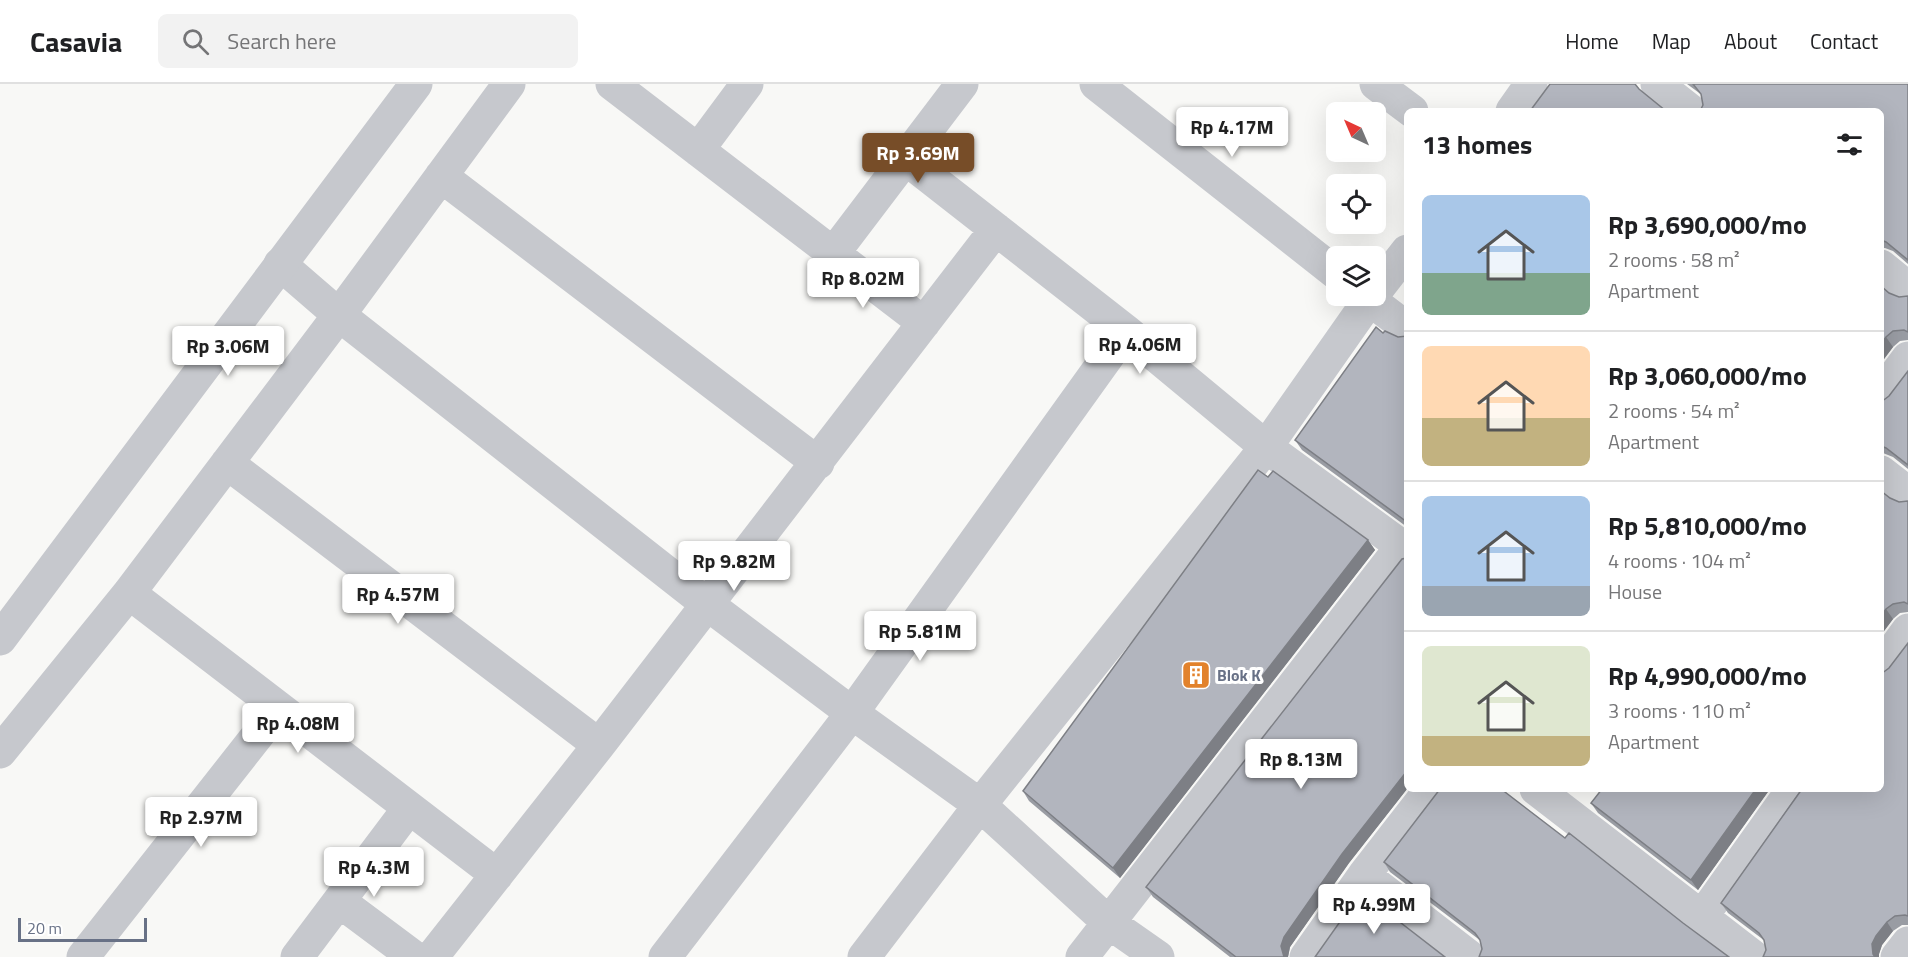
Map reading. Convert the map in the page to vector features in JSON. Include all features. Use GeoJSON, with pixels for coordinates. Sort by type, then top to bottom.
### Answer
{"type":"FeatureCollection","features":[{"type":"Feature","properties":{"kind":"street"},"geometry":{"type":"LineString","coordinates":[[0,639],[416,84]]}},
{"type":"Feature","properties":{"kind":"street"},"geometry":{"type":"LineString","coordinates":[[0,752],[129,593],[339,315],[509,84]]}},
{"type":"Feature","properties":{"kind":"street"},"geometry":{"type":"LineString","coordinates":[[612,84],[924,323]]}},
{"type":"Feature","properties":{"kind":"street"},"geometry":{"type":"LineString","coordinates":[[698,150],[747,84]]}},
{"type":"Feature","properties":{"kind":"street"},"geometry":{"type":"LineString","coordinates":[[833,254],[963,84]]}},
{"type":"Feature","properties":{"kind":"street"},"geometry":{"type":"LineString","coordinates":[[1096,84],[1326,265]]}},
{"type":"Feature","properties":{"kind":"street"},"geometry":{"type":"LineString","coordinates":[[1376,84],[1408,108]]}},
{"type":"Feature","properties":{"kind":"street"},"geometry":{"type":"LineString","coordinates":[[1514,108],[1531,84]]}},
{"type":"Feature","properties":{"kind":"street"},"geometry":{"type":"LineString","coordinates":[[1658,84],[1687,108]]}},
{"type":"Feature","properties":{"kind":"street"},"geometry":{"type":"LineString","coordinates":[[906,159],[1126,331],[1266,447],[1404,548],[1082,957]]}},
{"type":"Feature","properties":{"kind":"street"},"geometry":{"type":"LineString","coordinates":[[441,176],[818,463]]}},
{"type":"Feature","properties":{"kind":"street"},"geometry":{"type":"LineString","coordinates":[[432,957],[818,463],[996,229]]}},
{"type":"Feature","properties":{"kind":"street"},"geometry":{"type":"LineString","coordinates":[[1386,277],[1404,255]]}},
{"type":"Feature","properties":{"kind":"street"},"geometry":{"type":"LineString","coordinates":[[280,264],[339,315],[708,604],[852,713],[980,805],[1108,922],[1158,957]]}},
{"type":"Feature","properties":{"kind":"street"},"geometry":{"type":"LineString","coordinates":[[1884,268],[1908,288]]}},
{"type":"Feature","properties":{"kind":"street"},"geometry":{"type":"LineString","coordinates":[[864,957],[980,805],[1266,447],[1363,306]]}},
{"type":"Feature","properties":{"kind":"street"},"geometry":{"type":"LineString","coordinates":[[1383,306],[1404,325]]}},
{"type":"Feature","properties":{"kind":"street"},"geometry":{"type":"LineString","coordinates":[[665,957],[852,713],[1126,331]]}},
{"type":"Feature","properties":{"kind":"street"},"geometry":{"type":"LineString","coordinates":[[1884,390],[1908,358]]}},
{"type":"Feature","properties":{"kind":"street"},"geometry":{"type":"LineString","coordinates":[[227,463],[599,745]]}},
{"type":"Feature","properties":{"kind":"street"},"geometry":{"type":"LineString","coordinates":[[1884,474],[1908,494]]}},
{"type":"Feature","properties":{"kind":"street"},"geometry":{"type":"LineString","coordinates":[[129,593],[497,875]]}},
{"type":"Feature","properties":{"kind":"street"},"geometry":{"type":"LineString","coordinates":[[1884,663],[1908,630]]}},
{"type":"Feature","properties":{"kind":"street"},"geometry":{"type":"LineString","coordinates":[[83,957],[279,708]]}},
{"type":"Feature","properties":{"kind":"street"},"geometry":{"type":"LineString","coordinates":[[1306,957],[1364,875],[1429,792]]}},
{"type":"Feature","properties":{"kind":"street"},"geometry":{"type":"LineString","coordinates":[[1547,792],[1572,799],[1701,918],[1754,957]]}},
{"type":"Feature","properties":{"kind":"street"},"geometry":{"type":"LineString","coordinates":[[1701,918],[1791,792]]}},
{"type":"Feature","properties":{"kind":"street"},"geometry":{"type":"LineString","coordinates":[[297,957],[409,808]]}},
{"type":"Feature","properties":{"kind":"street"},"geometry":{"type":"LineString","coordinates":[[1364,875],[1470,957]]}},
{"type":"Feature","properties":{"kind":"street"},"geometry":{"type":"LineString","coordinates":[[339,901],[414,957]]}},
{"type":"Feature","properties":{"kind":"street"},"geometry":{"type":"LineString","coordinates":[[1897,957],[1908,943]]}},
{"type":"Feature","properties":{"kind":"building"},"geometry":{"type":"Polygon","coordinates":[[[1550,84],[1635,84],[1662,108],[1532,108],[1550,84]]]}},
{"type":"Feature","properties":{"kind":"building"},"geometry":{"type":"Polygon","coordinates":[[[1693,84],[1908,84],[1908,260],[1884,241],[1884,108],[1702,108],[1701,94],[1693,84]]]}},
{"type":"Feature","properties":{"kind":"building"},"geometry":{"type":"Polygon","coordinates":[[[1884,289],[1899,297],[1908,296],[1908,332],[1893,331],[1884,340],[1884,289]]]}},
{"type":"Feature","properties":{"kind":"building"},"geometry":{"type":"Polygon","coordinates":[[[1376,327],[1383,333],[1385,331],[1398,337],[1404,336],[1404,520],[1295,440],[1376,327]]]}},
{"type":"Feature","properties":{"kind":"building"},"geometry":{"type":"Polygon","coordinates":[[[1908,371],[1908,465],[1884,447],[1884,400],[1908,371]]]}},
{"type":"Feature","properties":{"kind":"building","name":"Blok K"},"geometry":{"type":"Polygon","coordinates":[[[1258,470],[1268,477],[1273,471],[1368,540],[1113,868],[1023,791],[1258,470]]]}},
{"type":"Feature","properties":{"kind":"building"},"geometry":{"type":"Polygon","coordinates":[[[1884,493],[1899,502],[1908,501],[1908,604],[1904,602],[1893,604],[1884,612],[1884,493]]]}},
{"type":"Feature","properties":{"kind":"building"},"geometry":{"type":"Polygon","coordinates":[[[1404,559],[1404,775],[1342,854],[1284,937],[1281,946],[1284,957],[1236,957],[1146,887],[1404,559]]]}},
{"type":"Feature","properties":{"kind":"building"},"geometry":{"type":"Polygon","coordinates":[[[1908,643],[1908,916],[1895,916],[1887,922],[1872,944],[1875,957],[1763,957],[1766,950],[1764,940],[1759,933],[1721,903],[1800,792],[1884,792],[1884,672],[1908,643]]]}},
{"type":"Feature","properties":{"kind":"building"},"geometry":{"type":"Polygon","coordinates":[[[1438,792],[1505,792],[1565,838],[1569,833],[1729,957],[1479,957],[1482,949],[1475,933],[1384,862],[1438,792]]]}},
{"type":"Feature","properties":{"kind":"building"},"geometry":{"type":"Polygon","coordinates":[[[1600,792],[1754,792],[1691,880],[1591,803],[1600,792]]]}},
{"type":"Feature","properties":{"kind":"building"},"geometry":{"type":"Polygon","coordinates":[[[1361,892],[1445,957],[1315,957],[1361,892]]]}},
{"type":"Feature","properties":{"kind":"place","name":"Blok K"},"geometry":{"type":"Point","coordinates":[1196,675]}}]}
